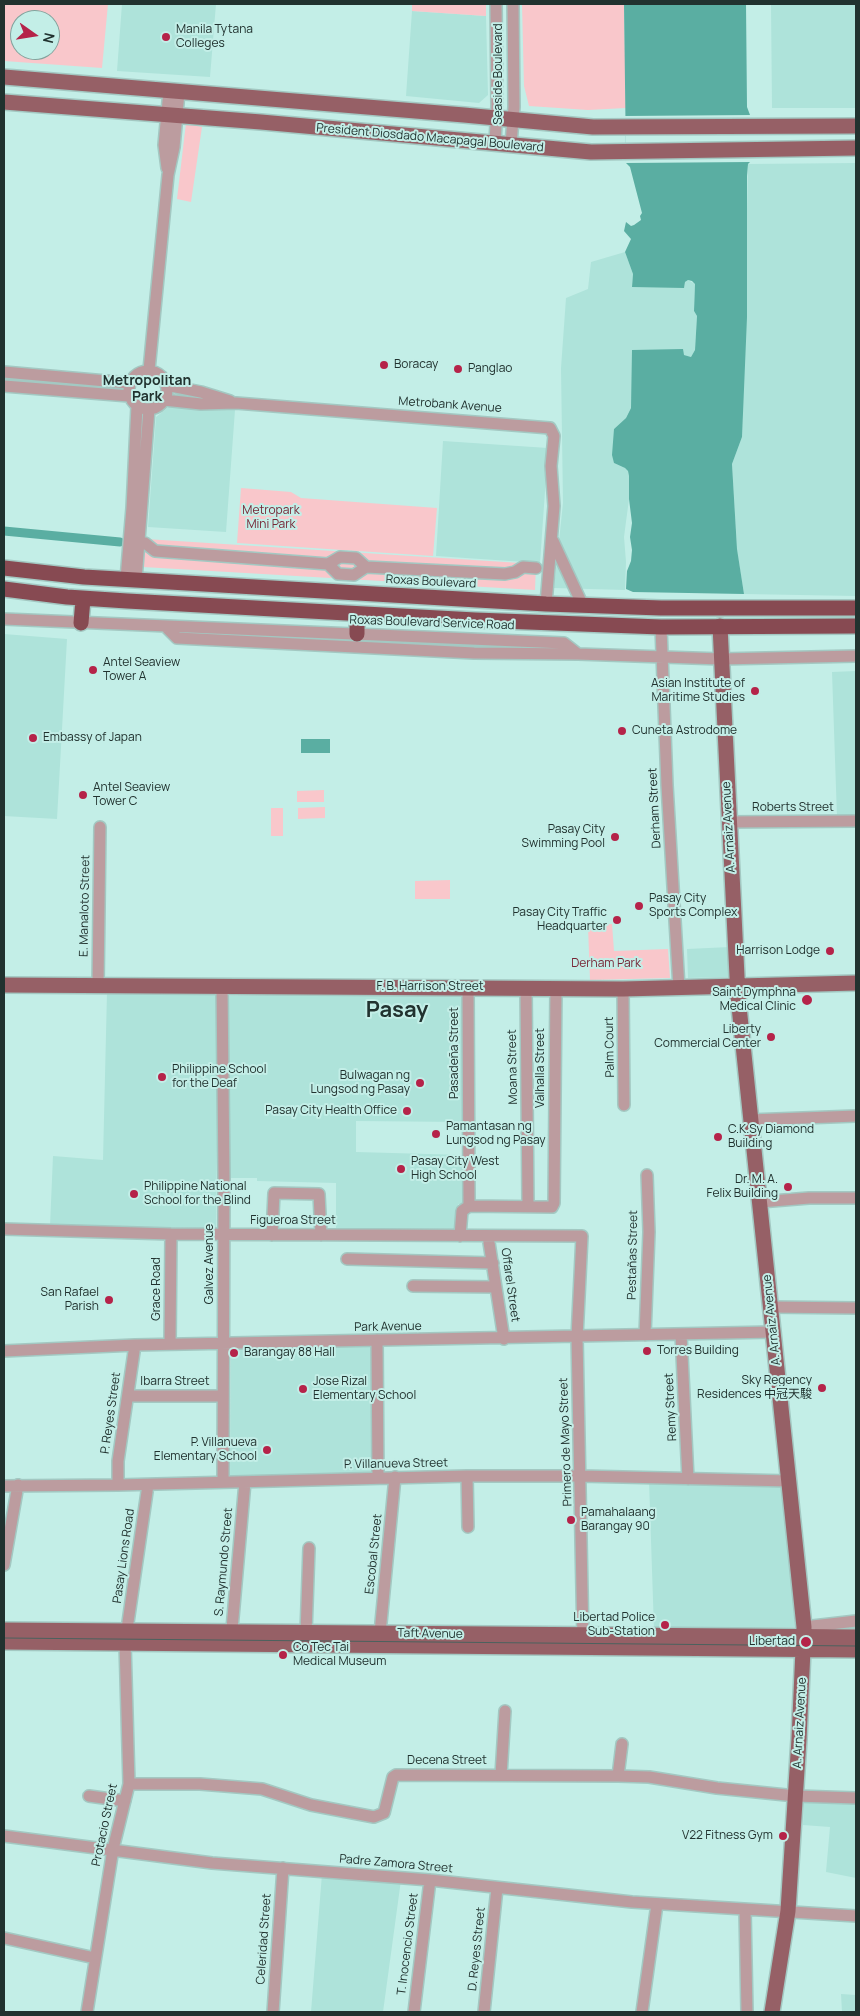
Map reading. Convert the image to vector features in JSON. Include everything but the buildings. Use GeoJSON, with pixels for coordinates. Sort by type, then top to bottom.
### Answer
{"type":"FeatureCollection","features":[{"type":"Feature","properties":{"kind":"highway","name":"Roxas Boulevard"},"geometry":{"type":"LineString","coordinates":[[4,568],[131,580],[583,606],[856,608]]}},
{"type":"Feature","properties":{"kind":"highway"},"geometry":{"type":"LineString","coordinates":[[4,589],[83,598],[475,620],[661,627],[856,626]]}},
{"type":"Feature","properties":{"kind":"highway"},"geometry":{"type":"LineString","coordinates":[[81,623],[83,598]]}},
{"type":"Feature","properties":{"kind":"highway"},"geometry":{"type":"LineString","coordinates":[[357,614],[357,634]]}},
{"type":"Feature","properties":{"kind":"main road","name":"President Diosdado Macapagal Boulevard"},"geometry":{"type":"LineString","coordinates":[[4,77],[513,119],[573,126],[750,128],[856,126]]}},
{"type":"Feature","properties":{"kind":"main road","name":"President Diosdado Macapagal Boulevard"},"geometry":{"type":"LineString","coordinates":[[4,102],[495,142],[569,150],[626,152],[856,148]]}},
{"type":"Feature","properties":{"kind":"main road","name":"A. Arnaiz Avenue"},"geometry":{"type":"LineString","coordinates":[[720,626],[738,985],[750,1120],[789,1481],[803,1638],[796,1796],[788,1911],[772,2012]]}},
{"type":"Feature","properties":{"kind":"main road","name":"F. B. Harrison Street"},"geometry":{"type":"LineString","coordinates":[[4,985],[623,989],[856,983]]}},
{"type":"Feature","properties":{"kind":"main road","name":"Taft Avenue"},"geometry":{"type":"LineString","coordinates":[[4,1630],[126,1638]]}},
{"type":"Feature","properties":{"kind":"main road","name":"Taft Avenue"},"geometry":{"type":"LineString","coordinates":[[277,1639],[306,1633],[362,1639],[380,1633],[457,1640]]}},
{"type":"Feature","properties":{"kind":"main road","name":"Taft Avenue"},"geometry":{"type":"LineString","coordinates":[[4,1642],[126,1638],[583,1641],[803,1638],[854,1649]]}},
{"type":"Feature","properties":{"kind":"street","name":"Seaside Boulevard"},"geometry":{"type":"LineString","coordinates":[[495,142],[496,4]]}},
{"type":"Feature","properties":{"kind":"street","name":"Seaside Boulevard"},"geometry":{"type":"LineString","coordinates":[[511,144],[513,119],[512,4]]}},
{"type":"Feature","properties":{"kind":"street"},"geometry":{"type":"LineString","coordinates":[[149,370],[168,175],[174,147],[171,116],[174,91]]}},
{"type":"Feature","properties":{"kind":"street"},"geometry":{"type":"LineString","coordinates":[[149,370],[160,375],[166,385],[166,395],[164,400],[155,408],[149,409],[137,406],[129,396],[130,383],[137,373],[149,370]]}},
{"type":"Feature","properties":{"kind":"street"},"geometry":{"type":"LineString","coordinates":[[4,372],[130,383]]}},
{"type":"Feature","properties":{"kind":"street","name":"Metrobank Avenue"},"geometry":{"type":"LineString","coordinates":[[166,385],[202,392],[236,403]]}},
{"type":"Feature","properties":{"kind":"street"},"geometry":{"type":"LineString","coordinates":[[4,386],[129,396]]}},
{"type":"Feature","properties":{"kind":"street","name":"Metrobank Avenue"},"geometry":{"type":"LineString","coordinates":[[164,400],[201,404],[236,403],[550,428],[554,436],[551,466],[554,506],[553,539],[546,604]]}},
{"type":"Feature","properties":{"kind":"street"},"geometry":{"type":"LineString","coordinates":[[135,528],[137,406]]}},
{"type":"Feature","properties":{"kind":"street"},"geometry":{"type":"LineString","coordinates":[[131,580],[149,409]]}},
{"type":"Feature","properties":{"kind":"street","name":"Metrobank Avenue"},"geometry":{"type":"LineString","coordinates":[[553,539],[583,606]]}},
{"type":"Feature","properties":{"kind":"street"},"geometry":{"type":"LineString","coordinates":[[145,543],[154,551],[269,565],[328,564],[340,557],[356,558],[366,567],[505,574],[514,572],[522,567],[536,568]]}},
{"type":"Feature","properties":{"kind":"street"},"geometry":{"type":"LineString","coordinates":[[328,564],[338,574],[356,575],[366,567]]}},
{"type":"Feature","properties":{"kind":"street","name":"Roxas Boulevard Service Road"},"geometry":{"type":"LineString","coordinates":[[4,619],[564,643],[578,654],[662,658],[721,659],[856,656]]}},
{"type":"Feature","properties":{"kind":"street"},"geometry":{"type":"LineString","coordinates":[[166,627],[176,638],[474,653],[578,654]]}},
{"type":"Feature","properties":{"kind":"street","name":"Derham Street"},"geometry":{"type":"LineString","coordinates":[[661,627],[667,785],[679,988]]}},
{"type":"Feature","properties":{"kind":"street","name":"Roberts Street"},"geometry":{"type":"LineString","coordinates":[[729,822],[856,821]]}},
{"type":"Feature","properties":{"kind":"street","name":"E. Manaloto Street"},"geometry":{"type":"LineString","coordinates":[[98,985],[100,827]]}},
{"type":"Feature","properties":{"kind":"street","name":"Galvez Avenue"},"geometry":{"type":"LineString","coordinates":[[222,986],[223,1482]]}},
{"type":"Feature","properties":{"kind":"street","name":"Pasadeña Street"},"geometry":{"type":"LineString","coordinates":[[460,1236],[462,1212],[469,1206],[468,988]]}},
{"type":"Feature","properties":{"kind":"street","name":"Moana Street"},"geometry":{"type":"LineString","coordinates":[[526,988],[528,1206]]}},
{"type":"Feature","properties":{"kind":"street","name":"Valhalla Street"},"geometry":{"type":"LineString","coordinates":[[528,1206],[552,1207],[554,1199],[556,988]]}},
{"type":"Feature","properties":{"kind":"street","name":"Palm Court"},"geometry":{"type":"LineString","coordinates":[[623,989],[624,1104]]}},
{"type":"Feature","properties":{"kind":"street"},"geometry":{"type":"LineString","coordinates":[[750,1120],[856,1116]]}},
{"type":"Feature","properties":{"kind":"street","name":"Pestañas Street"},"geometry":{"type":"LineString","coordinates":[[645,1335],[649,1232],[647,1175]]}},
{"type":"Feature","properties":{"kind":"street"},"geometry":{"type":"LineString","coordinates":[[272,1235],[274,1193],[320,1194],[321,1235]]}},
{"type":"Feature","properties":{"kind":"street"},"geometry":{"type":"LineString","coordinates":[[760,1202],[809,1198],[856,1198]]}},
{"type":"Feature","properties":{"kind":"street"},"geometry":{"type":"LineString","coordinates":[[469,1206],[528,1206]]}},
{"type":"Feature","properties":{"kind":"street","name":"Figueroa Street"},"geometry":{"type":"LineString","coordinates":[[4,1229],[223,1235],[582,1236]]}},
{"type":"Feature","properties":{"kind":"street","name":"Grace Road"},"geometry":{"type":"LineString","coordinates":[[170,1344],[171,1234]]}},
{"type":"Feature","properties":{"kind":"street","name":"Offarel Street"},"geometry":{"type":"LineString","coordinates":[[488,1236],[504,1339]]}},
{"type":"Feature","properties":{"kind":"street","name":"Primero de Mayo Street"},"geometry":{"type":"LineString","coordinates":[[582,1236],[576,1337],[581,1476],[583,1641]]}},
{"type":"Feature","properties":{"kind":"street"},"geometry":{"type":"LineString","coordinates":[[347,1259],[492,1263]]}},
{"type":"Feature","properties":{"kind":"street"},"geometry":{"type":"LineString","coordinates":[[413,1286],[496,1287]]}},
{"type":"Feature","properties":{"kind":"street"},"geometry":{"type":"LineString","coordinates":[[770,1306],[856,1308]]}},
{"type":"Feature","properties":{"kind":"street","name":"Park Avenue"},"geometry":{"type":"LineString","coordinates":[[4,1351],[170,1344],[504,1339],[774,1332]]}},
{"type":"Feature","properties":{"kind":"street","name":"Remy Street"},"geometry":{"type":"LineString","coordinates":[[681,1334],[688,1479]]}},
{"type":"Feature","properties":{"kind":"street"},"geometry":{"type":"LineString","coordinates":[[377,1340],[378,1478]]}},
{"type":"Feature","properties":{"kind":"street","name":"P. Reyes Street"},"geometry":{"type":"LineString","coordinates":[[118,1485],[118,1461],[135,1345]]}},
{"type":"Feature","properties":{"kind":"street","name":"Ibarra Street"},"geometry":{"type":"LineString","coordinates":[[128,1396],[223,1396]]}},
{"type":"Feature","properties":{"kind":"street"},"geometry":{"type":"LineString","coordinates":[[467,1476],[468,1527]]}},
{"type":"Feature","properties":{"kind":"street","name":"P. Villanueva Street"},"geometry":{"type":"LineString","coordinates":[[4,1486],[467,1476],[581,1476],[789,1481]]}},
{"type":"Feature","properties":{"kind":"street","name":"Escobal Street"},"geometry":{"type":"LineString","coordinates":[[380,1633],[396,1477]]}},
{"type":"Feature","properties":{"kind":"street","name":"S. Raymundo Street"},"geometry":{"type":"LineString","coordinates":[[231,1638],[245,1482]]}},
{"type":"Feature","properties":{"kind":"street","name":"Pasay Lions Road"},"geometry":{"type":"LineString","coordinates":[[126,1638],[148,1484]]}},
{"type":"Feature","properties":{"kind":"street"},"geometry":{"type":"LineString","coordinates":[[4,1565],[18,1486]]}},
{"type":"Feature","properties":{"kind":"street"},"geometry":{"type":"LineString","coordinates":[[306,1633],[309,1548]]}},
{"type":"Feature","properties":{"kind":"street"},"geometry":{"type":"LineString","coordinates":[[803,1638],[856,1621]]}},
{"type":"Feature","properties":{"kind":"street","name":"Protacio Street"},"geometry":{"type":"LineString","coordinates":[[87,2012],[113,1849],[129,1784],[126,1638]]}},
{"type":"Feature","properties":{"kind":"street"},"geometry":{"type":"LineString","coordinates":[[501,1775],[505,1711]]}},
{"type":"Feature","properties":{"kind":"street"},"geometry":{"type":"LineString","coordinates":[[618,1776],[622,1744]]}},
{"type":"Feature","properties":{"kind":"street","name":"Decena Street"},"geometry":{"type":"LineString","coordinates":[[129,1784],[200,1784],[262,1789],[311,1805],[374,1817],[384,1813],[393,1778],[396,1775],[650,1777],[717,1788],[796,1796],[856,1798]]}},
{"type":"Feature","properties":{"kind":"street"},"geometry":{"type":"LineString","coordinates":[[89,1796],[125,1801]]}},
{"type":"Feature","properties":{"kind":"street","name":"Padre Zamora Street"},"geometry":{"type":"LineString","coordinates":[[4,1836],[113,1849],[190,1861],[430,1880],[657,1904],[856,1916]]}},
{"type":"Feature","properties":{"kind":"street","name":"Celeridad Street"},"geometry":{"type":"LineString","coordinates":[[273,2012],[283,1868]]}},
{"type":"Feature","properties":{"kind":"street","name":"T. Inocencio Street"},"geometry":{"type":"LineString","coordinates":[[414,2012],[430,1880]]}},
{"type":"Feature","properties":{"kind":"street","name":"D. Reyes Street"},"geometry":{"type":"LineString","coordinates":[[484,2012],[497,1888]]}},
{"type":"Feature","properties":{"kind":"street"},"geometry":{"type":"LineString","coordinates":[[642,2012],[657,1904]]}},
{"type":"Feature","properties":{"kind":"street"},"geometry":{"type":"LineString","coordinates":[[745,1910],[747,2012]]}},
{"type":"Feature","properties":{"kind":"street"},"geometry":{"type":"LineString","coordinates":[[4,1938],[95,1958]]}},
{"type":"Feature","properties":{"kind":"shaded area","name":"Manila Tytana Colleges"},"geometry":{"type":"Polygon","coordinates":[[[122,4],[216,4],[210,77],[117,71],[122,4]]]}},
{"type":"Feature","properties":{"kind":"shaded area"},"geometry":{"type":"Polygon","coordinates":[[[624,4],[746,4],[747,107],[750,115],[750,162],[748,164],[747,176],[747,317],[742,437],[732,464],[737,549],[744,594],[633,592],[626,589],[627,571],[631,561],[632,550],[629,476],[625,468],[614,463],[612,455],[614,429],[626,418],[631,408],[632,350],[683,349],[684,355],[691,357],[695,350],[697,316],[694,311],[695,284],[692,281],[688,280],[685,282],[684,288],[632,287],[633,274],[625,252],[631,239],[624,231],[626,222],[631,226],[634,225],[641,220],[640,216],[642,213],[630,167],[626,163],[624,4]]]}},
{"type":"Feature","properties":{"kind":"shaded area"},"geometry":{"type":"Polygon","coordinates":[[[771,4],[856,4],[856,108],[772,108],[771,4]]]}},
{"type":"Feature","properties":{"kind":"shaded area"},"geometry":{"type":"Polygon","coordinates":[[[412,11],[486,16],[488,95],[479,103],[406,96],[412,11]]]}},
{"type":"Feature","properties":{"kind":"shaded area"},"geometry":{"type":"Polygon","coordinates":[[[856,163],[856,596],[744,594],[737,550],[732,464],[742,437],[748,164],[856,163]]]}},
{"type":"Feature","properties":{"kind":"shaded area"},"geometry":{"type":"Polygon","coordinates":[[[625,252],[633,274],[632,287],[684,287],[685,282],[688,280],[695,284],[694,311],[697,316],[695,350],[691,357],[684,355],[632,396],[631,408],[626,418],[614,429],[614,463],[625,468],[629,476],[629,499],[624,537],[626,562],[625,590],[554,588],[563,503],[561,368],[566,298],[588,289],[591,262],[625,252]]]}},
{"type":"Feature","properties":{"kind":"shaded area"},"geometry":{"type":"Polygon","coordinates":[[[171,405],[235,410],[226,532],[148,527],[156,417],[171,405]]]}},
{"type":"Feature","properties":{"kind":"shaded area"},"geometry":{"type":"Polygon","coordinates":[[[443,441],[548,448],[540,563],[436,556],[443,441]]]}},
{"type":"Feature","properties":{"kind":"shaded area","name":"Embassy of Japan"},"geometry":{"type":"Polygon","coordinates":[[[4,634],[67,639],[57,819],[4,816],[4,634]]]}},
{"type":"Feature","properties":{"kind":"shaded area"},"geometry":{"type":"Polygon","coordinates":[[[856,671],[856,817],[837,817],[832,672],[856,671]]]}},
{"type":"Feature","properties":{"kind":"shaded area"},"geometry":{"type":"Polygon","coordinates":[[[301,739],[330,739],[330,753],[301,753],[301,739]]]}},
{"type":"Feature","properties":{"kind":"shaded area"},"geometry":{"type":"Polygon","coordinates":[[[730,947],[731,977],[688,978],[687,949],[730,947]]]}},
{"type":"Feature","properties":{"kind":"shaded area","name":"Philippine School for the Deaf"},"geometry":{"type":"Polygon","coordinates":[[[107,992],[219,994],[216,1228],[50,1226],[53,1156],[103,1160],[107,992]]]}},
{"type":"Feature","properties":{"kind":"shaded area"},"geometry":{"type":"Polygon","coordinates":[[[463,994],[462,1122],[356,1121],[356,1152],[464,1155],[466,1204],[458,1204],[457,1234],[336,1233],[336,1183],[257,1181],[257,1178],[228,1178],[229,996],[463,994]]]}},
{"type":"Feature","properties":{"kind":"shaded area","name":"Jose Rizal Elementary School"},"geometry":{"type":"Polygon","coordinates":[[[374,1346],[375,1474],[230,1481],[231,1356],[237,1356],[237,1349],[374,1346]]]}},
{"type":"Feature","properties":{"kind":"shaded area"},"geometry":{"type":"Polygon","coordinates":[[[649,1480],[783,1481],[795,1627],[654,1630],[649,1480]]]}},
{"type":"Feature","properties":{"kind":"shaded area"},"geometry":{"type":"Polygon","coordinates":[[[804,1799],[856,1800],[856,1878],[826,1872],[830,1827],[803,1825],[804,1799]]]}},
{"type":"Feature","properties":{"kind":"shaded area"},"geometry":{"type":"Polygon","coordinates":[[[322,1874],[401,1880],[383,2012],[311,2012],[322,1874]]]}},
{"type":"Feature","properties":{"kind":"shaded area"},"geometry":{"type":"Polygon","coordinates":[[[841,1994],[856,1995],[856,2012],[842,2012],[841,1994]]]}},
{"type":"Feature","properties":{"kind":"green space"},"geometry":{"type":"Polygon","coordinates":[[[4,4],[108,4],[102,68],[4,61],[4,4]]]}},
{"type":"Feature","properties":{"kind":"green space"},"geometry":{"type":"Polygon","coordinates":[[[412,4],[486,4],[486,16],[412,11],[412,4]]]}},
{"type":"Feature","properties":{"kind":"green space"},"geometry":{"type":"Polygon","coordinates":[[[522,4],[624,4],[626,108],[588,110],[529,106],[524,86],[522,4]]]}},
{"type":"Feature","properties":{"kind":"green space"},"geometry":{"type":"Polygon","coordinates":[[[186,123],[202,127],[191,202],[177,199],[186,123]]]}},
{"type":"Feature","properties":{"kind":"green space","name":"Metropark Mini Park"},"geometry":{"type":"Polygon","coordinates":[[[241,488],[291,492],[301,498],[437,508],[433,556],[237,543],[241,488]]]}},
{"type":"Feature","properties":{"kind":"green space"},"geometry":{"type":"Polygon","coordinates":[[[146,539],[536,564],[535,590],[143,567],[146,539]]]}},
{"type":"Feature","properties":{"kind":"green space"},"geometry":{"type":"Polygon","coordinates":[[[324,790],[324,802],[297,802],[297,791],[324,790]]]}},
{"type":"Feature","properties":{"kind":"green space"},"geometry":{"type":"Polygon","coordinates":[[[325,807],[325,818],[298,819],[298,808],[325,807]]]}},
{"type":"Feature","properties":{"kind":"green space"},"geometry":{"type":"Polygon","coordinates":[[[271,808],[283,808],[283,836],[271,836],[271,808]]]}},
{"type":"Feature","properties":{"kind":"green space"},"geometry":{"type":"Polygon","coordinates":[[[450,880],[450,899],[415,899],[415,881],[450,880]]]}},
{"type":"Feature","properties":{"kind":"green space","name":"Derham Park"},"geometry":{"type":"Polygon","coordinates":[[[612,924],[614,951],[668,949],[670,978],[590,980],[588,926],[612,924]]]}},
{"type":"Feature","properties":{"kind":"pier"},"geometry":{"type":"Polygon","coordinates":[[[750,115],[750,162],[626,163],[625,116],[750,115]]]}},
{"type":"Feature","properties":{"kind":"waterway"},"geometry":{"type":"LineString","coordinates":[[4,531],[120,542]]}},
{"type":"Feature","properties":{"kind":"tram line"},"geometry":{"type":"LineString","coordinates":[[4,1638],[856,1646]]}},
{"type":"Feature","properties":{"kind":"place","name":"Manila Tytana Colleges"},"geometry":{"type":"Point","coordinates":[166,37]}},
{"type":"Feature","properties":{"kind":"place","name":"Boracay"},"geometry":{"type":"Point","coordinates":[384,365]}},
{"type":"Feature","properties":{"kind":"place","name":"Panglao"},"geometry":{"type":"Point","coordinates":[458,369]}},
{"type":"Feature","properties":{"kind":"place","name":"Antel Seaview Tower A"},"geometry":{"type":"Point","coordinates":[93,670]}},
{"type":"Feature","properties":{"kind":"place","name":"Asian Institute of Maritime Studies"},"geometry":{"type":"Point","coordinates":[755,691]}},
{"type":"Feature","properties":{"kind":"place","name":"Cuneta Astrodome"},"geometry":{"type":"Point","coordinates":[622,731]}},
{"type":"Feature","properties":{"kind":"place","name":"Embassy of Japan"},"geometry":{"type":"Point","coordinates":[33,738]}},
{"type":"Feature","properties":{"kind":"place","name":"Antel Seaview Tower C"},"geometry":{"type":"Point","coordinates":[83,795]}},
{"type":"Feature","properties":{"kind":"place","name":"Pasay City Swimming Pool"},"geometry":{"type":"Point","coordinates":[615,837]}},
{"type":"Feature","properties":{"kind":"place","name":"Pasay City Sports Complex"},"geometry":{"type":"Point","coordinates":[639,906]}},
{"type":"Feature","properties":{"kind":"place","name":"Pasay City Traffic Headquarter"},"geometry":{"type":"Point","coordinates":[617,920]}},
{"type":"Feature","properties":{"kind":"place","name":"Harrison Lodge"},"geometry":{"type":"Point","coordinates":[830,951]}},
{"type":"Feature","properties":{"kind":"place","name":"Saint Dymphna Medical Clinic"},"geometry":{"type":"Point","coordinates":[807,1000]}},
{"type":"Feature","properties":{"kind":"place","name":"Liberty Commercial Center"},"geometry":{"type":"Point","coordinates":[771,1037]}},
{"type":"Feature","properties":{"kind":"place","name":"Philippine School for the Deaf"},"geometry":{"type":"Point","coordinates":[162,1077]}},
{"type":"Feature","properties":{"kind":"place","name":"Bulwagan ng Lungsod ng Pasay"},"geometry":{"type":"Point","coordinates":[420,1083]}},
{"type":"Feature","properties":{"kind":"place","name":"Pasay City Health Office"},"geometry":{"type":"Point","coordinates":[407,1111]}},
{"type":"Feature","properties":{"kind":"place","name":"Pamantasan ng Lungsod ng Pasay"},"geometry":{"type":"Point","coordinates":[436,1134]}},
{"type":"Feature","properties":{"kind":"place","name":"C.K.Sy Diamond Building"},"geometry":{"type":"Point","coordinates":[718,1137]}},
{"type":"Feature","properties":{"kind":"place","name":"Pasay City West High School"},"geometry":{"type":"Point","coordinates":[401,1169]}},
{"type":"Feature","properties":{"kind":"place","name":"Dr. M. A. Felix Building"},"geometry":{"type":"Point","coordinates":[788,1187]}},
{"type":"Feature","properties":{"kind":"place","name":"Philippine National School for the Blind"},"geometry":{"type":"Point","coordinates":[134,1194]}},
{"type":"Feature","properties":{"kind":"place","name":"San Rafael Parish"},"geometry":{"type":"Point","coordinates":[109,1300]}},
{"type":"Feature","properties":{"kind":"place","name":"Torres Building"},"geometry":{"type":"Point","coordinates":[647,1351]}},
{"type":"Feature","properties":{"kind":"place","name":"Barangay 88 Hall"},"geometry":{"type":"Point","coordinates":[234,1353]}},
{"type":"Feature","properties":{"kind":"place","name":"Sky Regency Residences 中冠天駿"},"geometry":{"type":"Point","coordinates":[822,1388]}},
{"type":"Feature","properties":{"kind":"place","name":"Jose Rizal Elementary School"},"geometry":{"type":"Point","coordinates":[303,1389]}},
{"type":"Feature","properties":{"kind":"place","name":"P. Villanueva Elementary School"},"geometry":{"type":"Point","coordinates":[267,1450]}},
{"type":"Feature","properties":{"kind":"place","name":"Pamahalaang Barangay 90"},"geometry":{"type":"Point","coordinates":[571,1520]}},
{"type":"Feature","properties":{"kind":"place","name":"Libertad Police Sub-Station"},"geometry":{"type":"Point","coordinates":[665,1625]}},
{"type":"Feature","properties":{"kind":"place","name":"Libertad"},"geometry":{"type":"Point","coordinates":[806,1642]}},
{"type":"Feature","properties":{"kind":"place","name":"Co Tec Tai Medical Museum"},"geometry":{"type":"Point","coordinates":[283,1655]}},
{"type":"Feature","properties":{"kind":"place","name":"V22 Fitness Gym"},"geometry":{"type":"Point","coordinates":[783,1836]}},
{"type":"Feature","properties":{"kind":"district","name":"Metropolitan Park"},"geometry":{"type":"Point","coordinates":[147,390]}},
{"type":"Feature","properties":{"kind":"district","name":"Pasay"},"geometry":{"type":"Point","coordinates":[397,1011]}}]}
